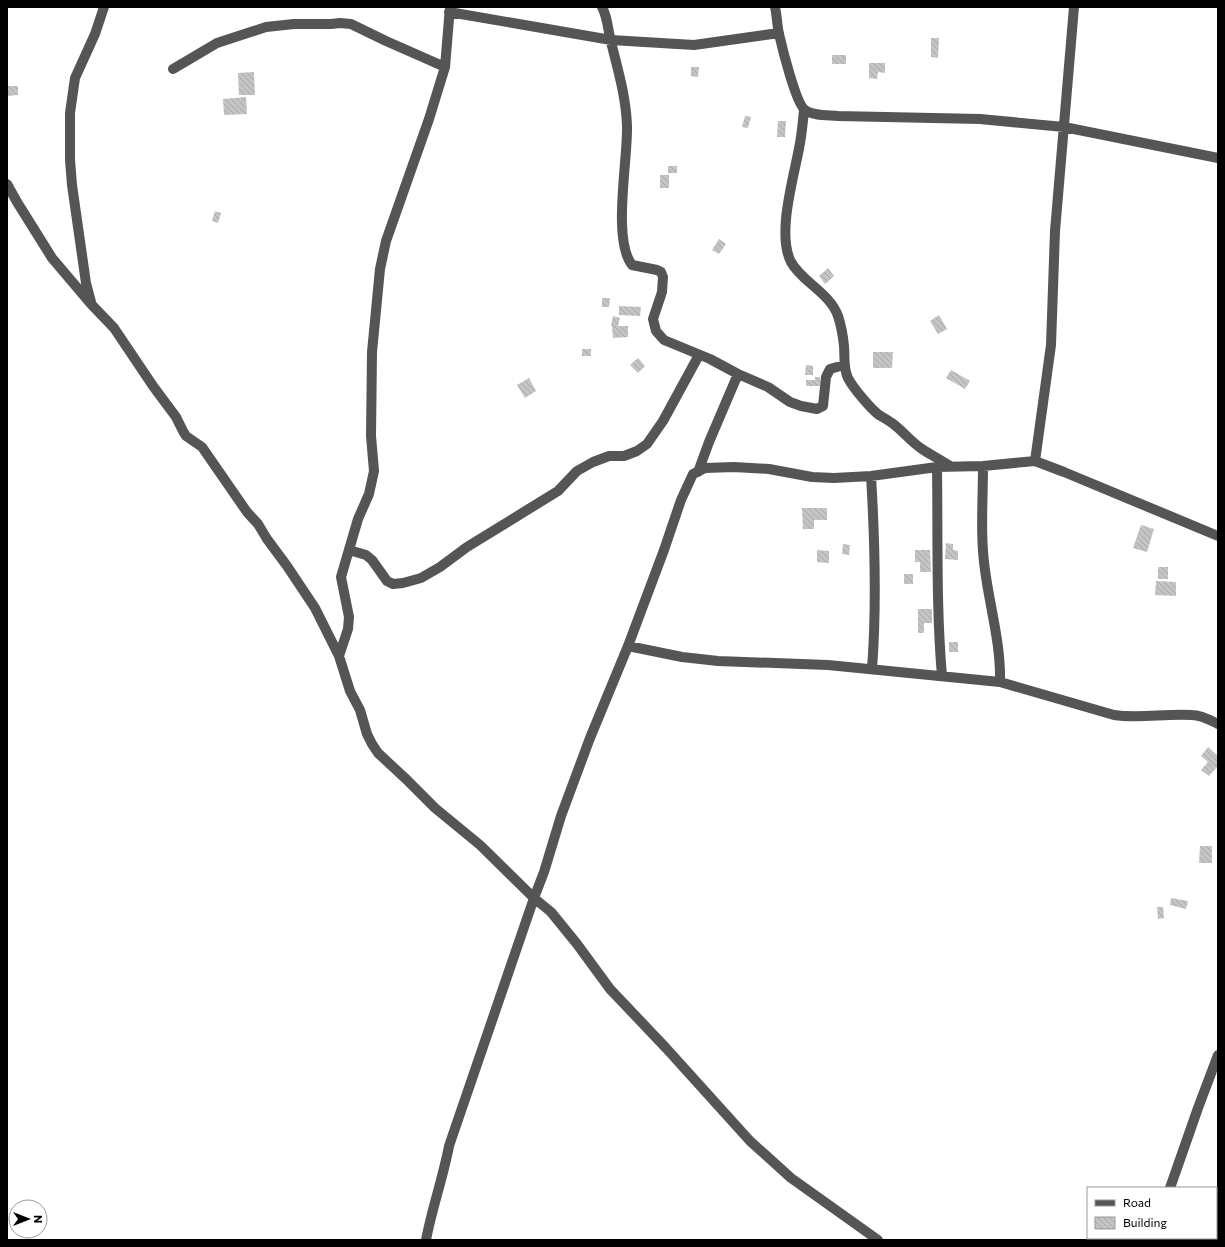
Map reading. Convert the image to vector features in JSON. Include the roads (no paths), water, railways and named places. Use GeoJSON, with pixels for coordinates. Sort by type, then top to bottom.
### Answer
{"type":"FeatureCollection","features":[{"type":"Feature","properties":{"kind":"street"},"geometry":{"type":"LineString","coordinates":[[91,304],[86,283],[72,185],[70,160],[70,112],[75,78],[95,34],[104,7]]}},
{"type":"Feature","properties":{"kind":"street"},"geometry":{"type":"LineString","coordinates":[[602,7],[608,25],[624,92],[627,127],[622,232],[628,259],[632,265],[657,270],[661,272],[663,277],[662,292],[653,319],[656,332],[664,340],[710,359],[768,388],[790,402],[817,409],[823,406],[827,372],[834,367],[844,365]]}},
{"type":"Feature","properties":{"kind":"street"},"geometry":{"type":"LineString","coordinates":[[775,7],[779,33],[799,101],[804,110],[800,143],[788,203],[785,236],[787,252],[791,263],[835,309],[843,338],[844,365],[849,379],[873,410],[900,429],[910,440],[922,449],[950,466]]}},
{"type":"Feature","properties":{"kind":"street"},"geometry":{"type":"LineString","coordinates":[[1035,461],[1051,345],[1055,232],[1074,7]]}},
{"type":"Feature","properties":{"kind":"street"},"geometry":{"type":"LineString","coordinates":[[339,656],[350,617],[341,577],[358,519],[369,494],[374,471],[371,436],[372,352],[380,269],[386,241],[429,119],[445,67],[449,10],[611,40],[694,45],[779,33]]}},
{"type":"Feature","properties":{"kind":"street"},"geometry":{"type":"LineString","coordinates":[[173,69],[216,43],[266,27],[294,24],[340,23],[350,24],[445,67]]}},
{"type":"Feature","properties":{"kind":"street"},"geometry":{"type":"LineString","coordinates":[[804,110],[817,114],[838,116],[980,119],[1064,127],[1218,158]]}},
{"type":"Feature","properties":{"kind":"street"},"geometry":{"type":"LineString","coordinates":[[7,184],[52,258],[91,304],[114,328],[176,417],[186,436],[202,447],[247,512],[258,524],[315,608],[339,656],[350,691],[360,710],[367,734],[378,753],[434,808],[480,845],[534,898],[551,912],[578,944],[610,989],[666,1048],[750,1141],[791,1178],[878,1240]]}},
{"type":"Feature","properties":{"kind":"street"},"geometry":{"type":"LineString","coordinates":[[350,550],[366,555],[372,560],[387,582],[393,584],[403,583],[421,578],[440,567],[467,547],[558,491],[577,472],[593,462],[609,456],[624,456],[637,451],[647,444],[663,421],[699,355]]}},
{"type":"Feature","properties":{"kind":"street"},"geometry":{"type":"LineString","coordinates":[[698,472],[738,374]]}},
{"type":"Feature","properties":{"kind":"street"},"geometry":{"type":"LineString","coordinates":[[426,1240],[430,1217],[446,1164],[449,1146],[544,872],[561,816],[590,738],[628,646],[681,500],[693,474],[705,468],[718,466],[769,469],[812,477],[871,476],[937,467],[983,466],[1035,461],[1218,536]]}},
{"type":"Feature","properties":{"kind":"street"},"geometry":{"type":"LineString","coordinates":[[983,466],[982,540],[985,570],[998,638],[1000,682]]}},
{"type":"Feature","properties":{"kind":"street"},"geometry":{"type":"LineString","coordinates":[[937,467],[939,640],[942,676]]}},
{"type":"Feature","properties":{"kind":"street"},"geometry":{"type":"LineString","coordinates":[[871,476],[876,582],[872,669]]}},
{"type":"Feature","properties":{"kind":"street"},"geometry":{"type":"LineString","coordinates":[[628,646],[696,659],[828,665],[1000,682],[1114,715],[1130,717],[1192,715],[1218,724]]}},
{"type":"Feature","properties":{"kind":"street"},"geometry":{"type":"LineString","coordinates":[[1170,1187],[1218,1055]]}}]}
